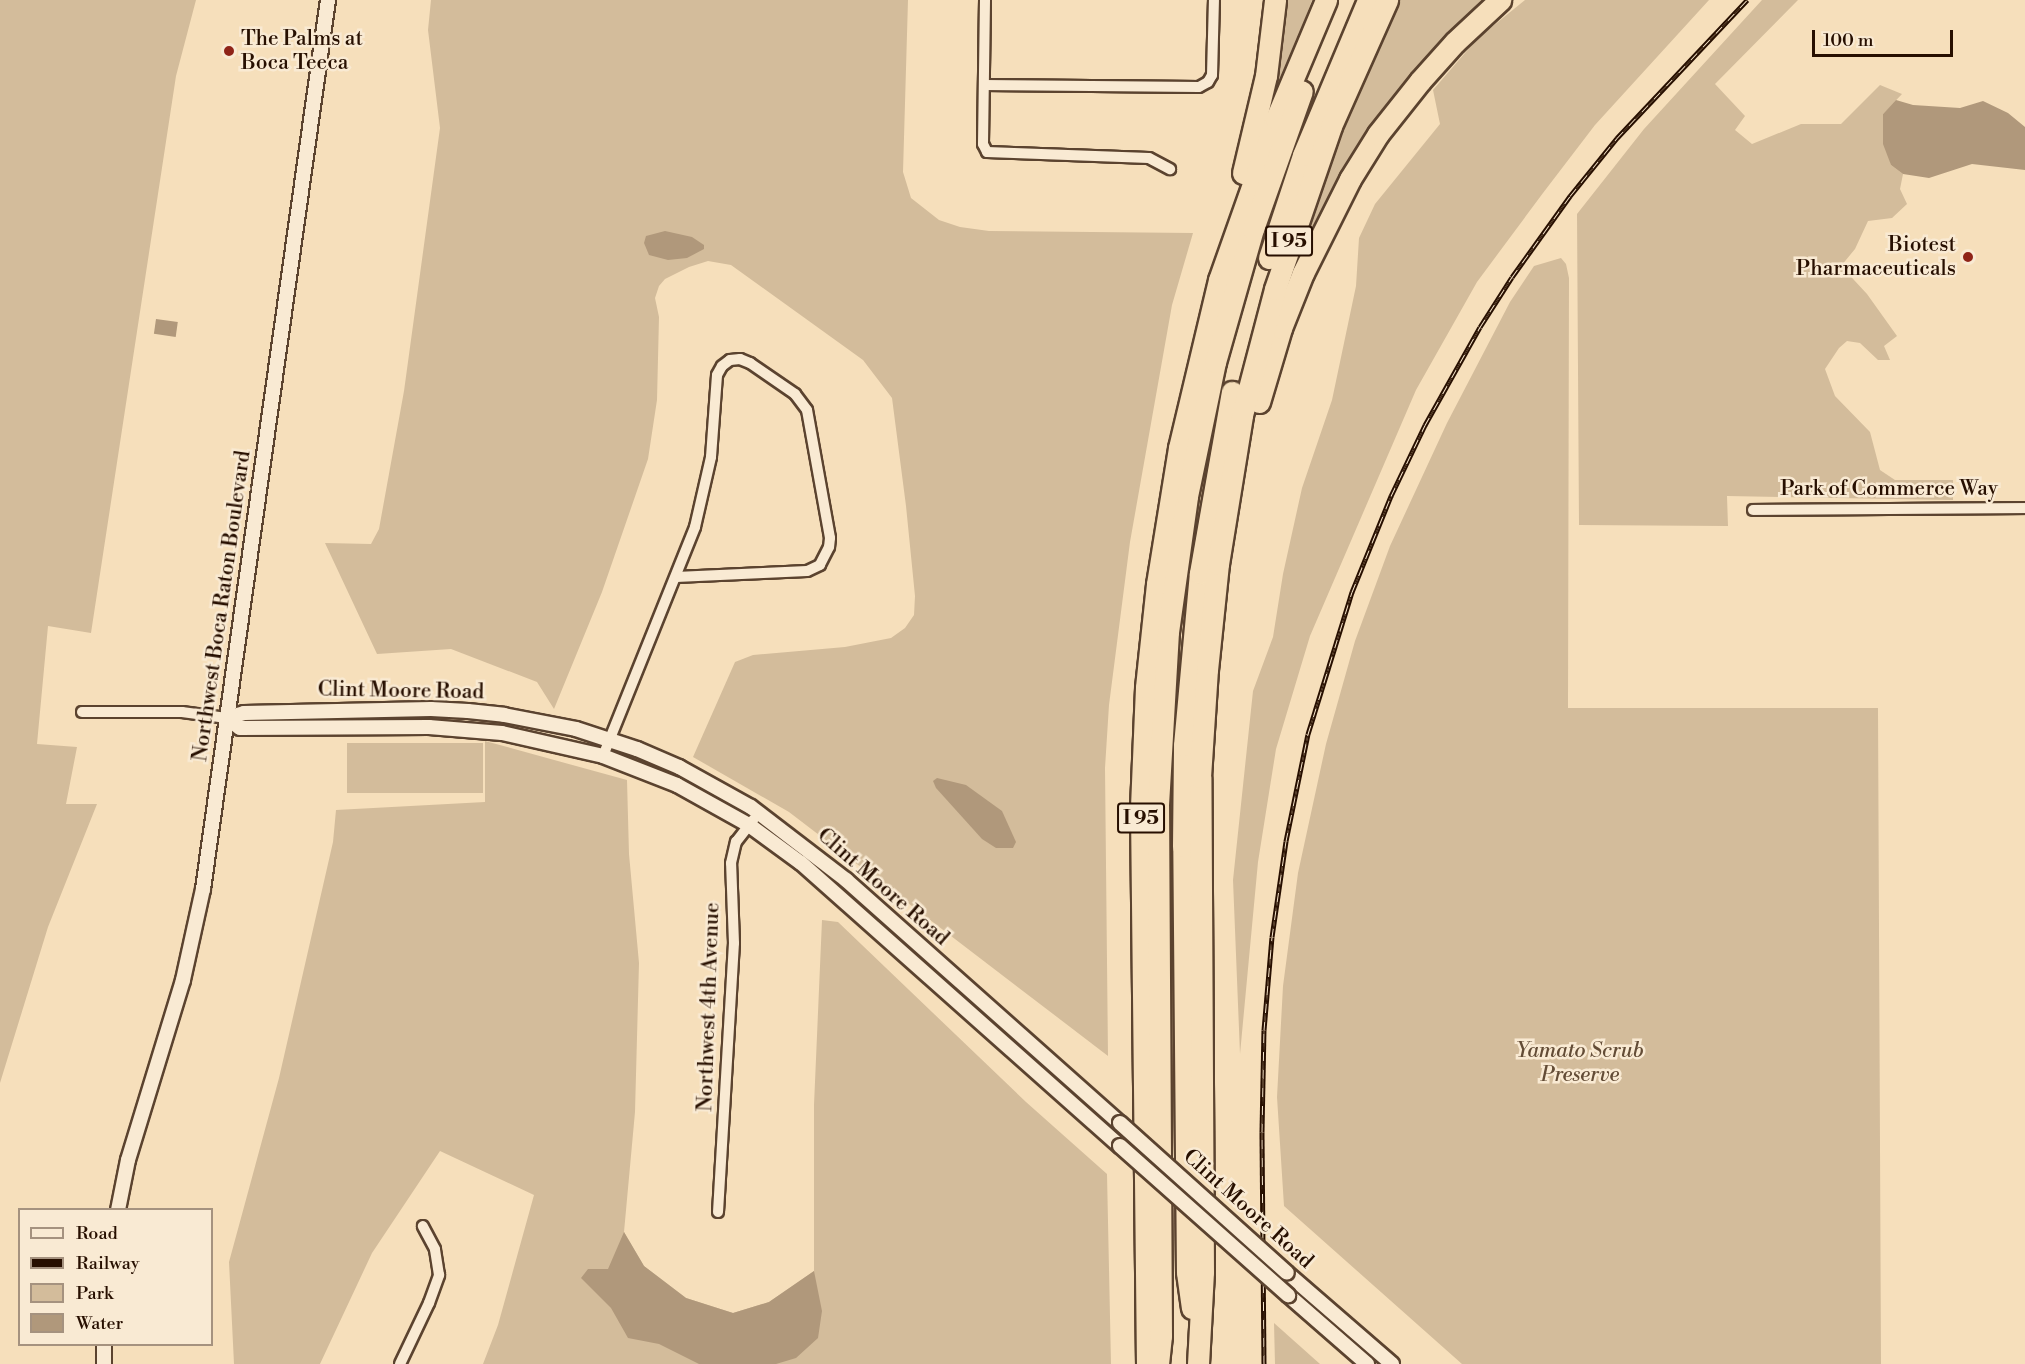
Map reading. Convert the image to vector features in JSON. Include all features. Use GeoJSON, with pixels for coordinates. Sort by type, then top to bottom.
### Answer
{"type":"FeatureCollection","features":[{"type":"Feature","properties":{"kind":"highway"},"geometry":{"type":"LineString","coordinates":[[1219,280],[1233,209],[1263,92],[1275,0]]}},
{"type":"Feature","properties":{"kind":"highway","name":"I 95"},"geometry":{"type":"LineString","coordinates":[[1147,1364],[1141,840],[1144,722],[1152,618],[1169,504],[1193,381],[1219,280],[1276,119],[1326,0]]}},
{"type":"Feature","properties":{"kind":"highway"},"geometry":{"type":"LineString","coordinates":[[1158,1364],[1161,1336],[1158,805],[1164,680],[1176,563],[1205,405],[1236,283],[1295,110],[1342,0]]}},
{"type":"Feature","properties":{"kind":"highway"},"geometry":{"type":"LineString","coordinates":[[1198,1358],[1187,1272],[1182,814],[1189,677],[1200,573],[1224,428],[1263,278],[1304,155],[1368,0]]}},
{"type":"Feature","properties":{"kind":"highway","name":"I 95"},"geometry":{"type":"LineString","coordinates":[[1198,1358],[1203,1272],[1200,777],[1210,634],[1229,494],[1242,415],[1284,256],[1331,126],[1387,0]]}},
{"type":"Feature","properties":{"kind":"highway"},"geometry":{"type":"LineString","coordinates":[[1229,494],[1281,328],[1317,240],[1350,179],[1378,134],[1431,68],[1500,0]]}},
{"type":"Feature","properties":{"kind":"highway"},"geometry":{"type":"LineString","coordinates":[[1431,68],[1464,44],[1513,0]]}},
{"type":"Feature","properties":{"kind":"street","name":"Northwest Boca Raton Boulevard"},"geometry":{"type":"LineString","coordinates":[[118,1208],[128,1160],[170,1029],[194,934],[227,718],[328,0]]}},
{"type":"Feature","properties":{"kind":"street"},"geometry":{"type":"LineString","coordinates":[[985,0],[983,144],[987,152],[1149,158],[1170,169]]}},
{"type":"Feature","properties":{"kind":"street"},"geometry":{"type":"LineString","coordinates":[[984,85],[1199,87],[1208,82],[1212,75],[1215,0]]}},
{"type":"Feature","properties":{"kind":"street"},"geometry":{"type":"LineString","coordinates":[[603,756],[695,526],[709,469],[717,375],[722,366],[730,360],[740,359],[795,394],[807,410],[830,548],[820,565],[807,571],[676,577]]}},
{"type":"Feature","properties":{"kind":"street","name":"Park of Commerce Way"},"geometry":{"type":"LineString","coordinates":[[1753,510],[2025,508]]}},
{"type":"Feature","properties":{"kind":"street","name":"Clint Moore Road"},"geometry":{"type":"LineString","coordinates":[[82,712],[182,712],[227,718],[244,712],[431,709],[486,713],[541,721],[610,739],[679,767],[759,812],[846,880],[1392,1364]]}},
{"type":"Feature","properties":{"kind":"street"},"geometry":{"type":"LineString","coordinates":[[358,710],[358,727]]}},
{"type":"Feature","properties":{"kind":"street","name":"Clint Moore Road"},"geometry":{"type":"LineString","coordinates":[[227,718],[240,728],[429,727],[502,733],[603,756],[677,785],[749,825],[822,880],[1367,1364]]}},
{"type":"Feature","properties":{"kind":"street","name":"Northwest 4th Avenue"},"geometry":{"type":"LineString","coordinates":[[718,1212],[734,944],[731,863],[736,842],[759,812]]}},
{"type":"Feature","properties":{"kind":"street"},"geometry":{"type":"LineString","coordinates":[[400,1364],[424,1313],[438,1275],[435,1249],[423,1226]]}},
{"type":"Feature","properties":{"kind":"street"},"geometry":{"type":"LineString","coordinates":[[104,1346],[104,1364]]}},
{"type":"Feature","properties":{"kind":"green space"},"geometry":{"type":"Polygon","coordinates":[[[0,0],[196,0],[176,76],[91,633],[48,626],[37,744],[77,747],[66,804],[97,804],[48,927],[0,1083],[0,0]]]}},
{"type":"Feature","properties":{"kind":"green space"},"geometry":{"type":"Polygon","coordinates":[[[431,0],[908,0],[903,172],[911,198],[939,220],[960,227],[989,231],[1193,233],[1172,305],[1130,542],[1109,705],[1105,768],[1108,1056],[789,812],[693,757],[735,662],[753,655],[845,647],[891,638],[905,628],[914,615],[915,596],[906,506],[892,398],[863,360],[731,265],[708,261],[689,267],[665,279],[659,286],[655,298],[659,317],[657,400],[648,459],[602,592],[554,709],[537,682],[451,649],[377,654],[325,543],[371,544],[379,529],[404,391],[440,128],[428,30],[431,0]]]}},
{"type":"Feature","properties":{"kind":"green space"},"geometry":{"type":"Polygon","coordinates":[[[1278,0],[1312,0],[1268,118],[1278,0]]]}},
{"type":"Feature","properties":{"kind":"green space"},"geometry":{"type":"Polygon","coordinates":[[[1394,0],[1489,0],[1425,64],[1290,286],[1284,284],[1319,177],[1394,0]]]}},
{"type":"Feature","properties":{"kind":"green space"},"geometry":{"type":"Polygon","coordinates":[[[1525,0],[1709,0],[1595,125],[1543,193],[1477,282],[1416,390],[1310,636],[1276,749],[1258,862],[1240,1054],[1233,880],[1253,691],[1273,637],[1283,574],[1302,488],[1332,400],[1356,286],[1359,238],[1375,204],[1440,124],[1433,90],[1477,39],[1525,0]]]}},
{"type":"Feature","properties":{"kind":"green space"},"geometry":{"type":"Polygon","coordinates":[[[1762,0],[1798,0],[1715,84],[1745,116],[1735,130],[1752,144],[1801,124],[1841,124],[1880,85],[1902,94],[1883,114],[1891,165],[1903,174],[1900,189],[1907,204],[1892,218],[1868,221],[1855,249],[1841,266],[1867,294],[1897,336],[1884,346],[1890,360],[1878,360],[1860,343],[1847,341],[1839,348],[1825,369],[1835,396],[1870,432],[1880,470],[1895,480],[1953,480],[1953,500],[1727,496],[1728,526],[1579,525],[1577,214],[1644,129],[1762,0]]]}},
{"type":"Feature","properties":{"kind":"green space","name":"Yamato Scrub Preserve"},"geometry":{"type":"Polygon","coordinates":[[[1561,258],[1566,264],[1569,278],[1568,708],[1878,708],[1881,1364],[1462,1364],[1284,1206],[1277,1097],[1283,986],[1298,873],[1326,744],[1355,641],[1390,546],[1447,423],[1510,302],[1534,266],[1561,258]]]}},
{"type":"Feature","properties":{"kind":"green space"},"geometry":{"type":"Polygon","coordinates":[[[485,741],[627,780],[629,854],[639,963],[635,1112],[624,1232],[644,1266],[686,1298],[733,1313],[769,1302],[814,1271],[814,1105],[822,920],[838,922],[1026,1102],[1107,1174],[1111,1364],[483,1364],[498,1325],[534,1195],[440,1151],[372,1253],[320,1364],[234,1364],[229,1262],[279,1078],[333,842],[336,810],[485,802],[485,741]]]}},
{"type":"Feature","properties":{"kind":"green space"},"geometry":{"type":"Polygon","coordinates":[[[347,743],[483,743],[483,793],[347,793],[347,743]]]}},
{"type":"Feature","properties":{"kind":"green space"},"geometry":{"type":"Polygon","coordinates":[[[1274,1323],[1320,1364],[1275,1364],[1274,1323]]]}},
{"type":"Feature","properties":{"kind":"water"},"geometry":{"type":"Polygon","coordinates":[[[1896,100],[1913,105],[1960,108],[1983,101],[2008,113],[2025,127],[2025,170],[1972,164],[1929,178],[1903,174],[1891,165],[1883,144],[1883,114],[1896,100]]]}},
{"type":"Feature","properties":{"kind":"water"},"geometry":{"type":"Polygon","coordinates":[[[665,231],[692,237],[704,245],[704,249],[687,258],[668,260],[649,255],[644,243],[646,236],[665,231]]]}},
{"type":"Feature","properties":{"kind":"water"},"geometry":{"type":"Polygon","coordinates":[[[156,319],[178,322],[176,337],[154,334],[156,319]]]}},
{"type":"Feature","properties":{"kind":"water"},"geometry":{"type":"Polygon","coordinates":[[[937,778],[966,785],[1002,811],[1016,842],[1013,848],[996,848],[982,839],[936,788],[933,781],[937,778]]]}},
{"type":"Feature","properties":{"kind":"water"},"geometry":{"type":"Polygon","coordinates":[[[624,1232],[644,1266],[686,1298],[733,1313],[769,1302],[814,1271],[822,1311],[818,1338],[796,1358],[776,1364],[699,1364],[659,1344],[628,1338],[611,1308],[581,1278],[588,1269],[608,1269],[624,1232]]]}},
{"type":"Feature","properties":{"kind":"railway"},"geometry":{"type":"LineString","coordinates":[[1264,1364],[1262,1132],[1264,1030],[1272,937],[1286,841],[1308,734],[1352,592],[1391,496],[1425,425],[1480,327],[1512,277],[1570,196],[1617,138],[1747,0]]}},
{"type":"Feature","properties":{"kind":"place","name":"The Palms at Boca Teeca"},"geometry":{"type":"Point","coordinates":[229,51]}},
{"type":"Feature","properties":{"kind":"place","name":"Biotest Pharmaceuticals"},"geometry":{"type":"Point","coordinates":[1968,257]}}]}
